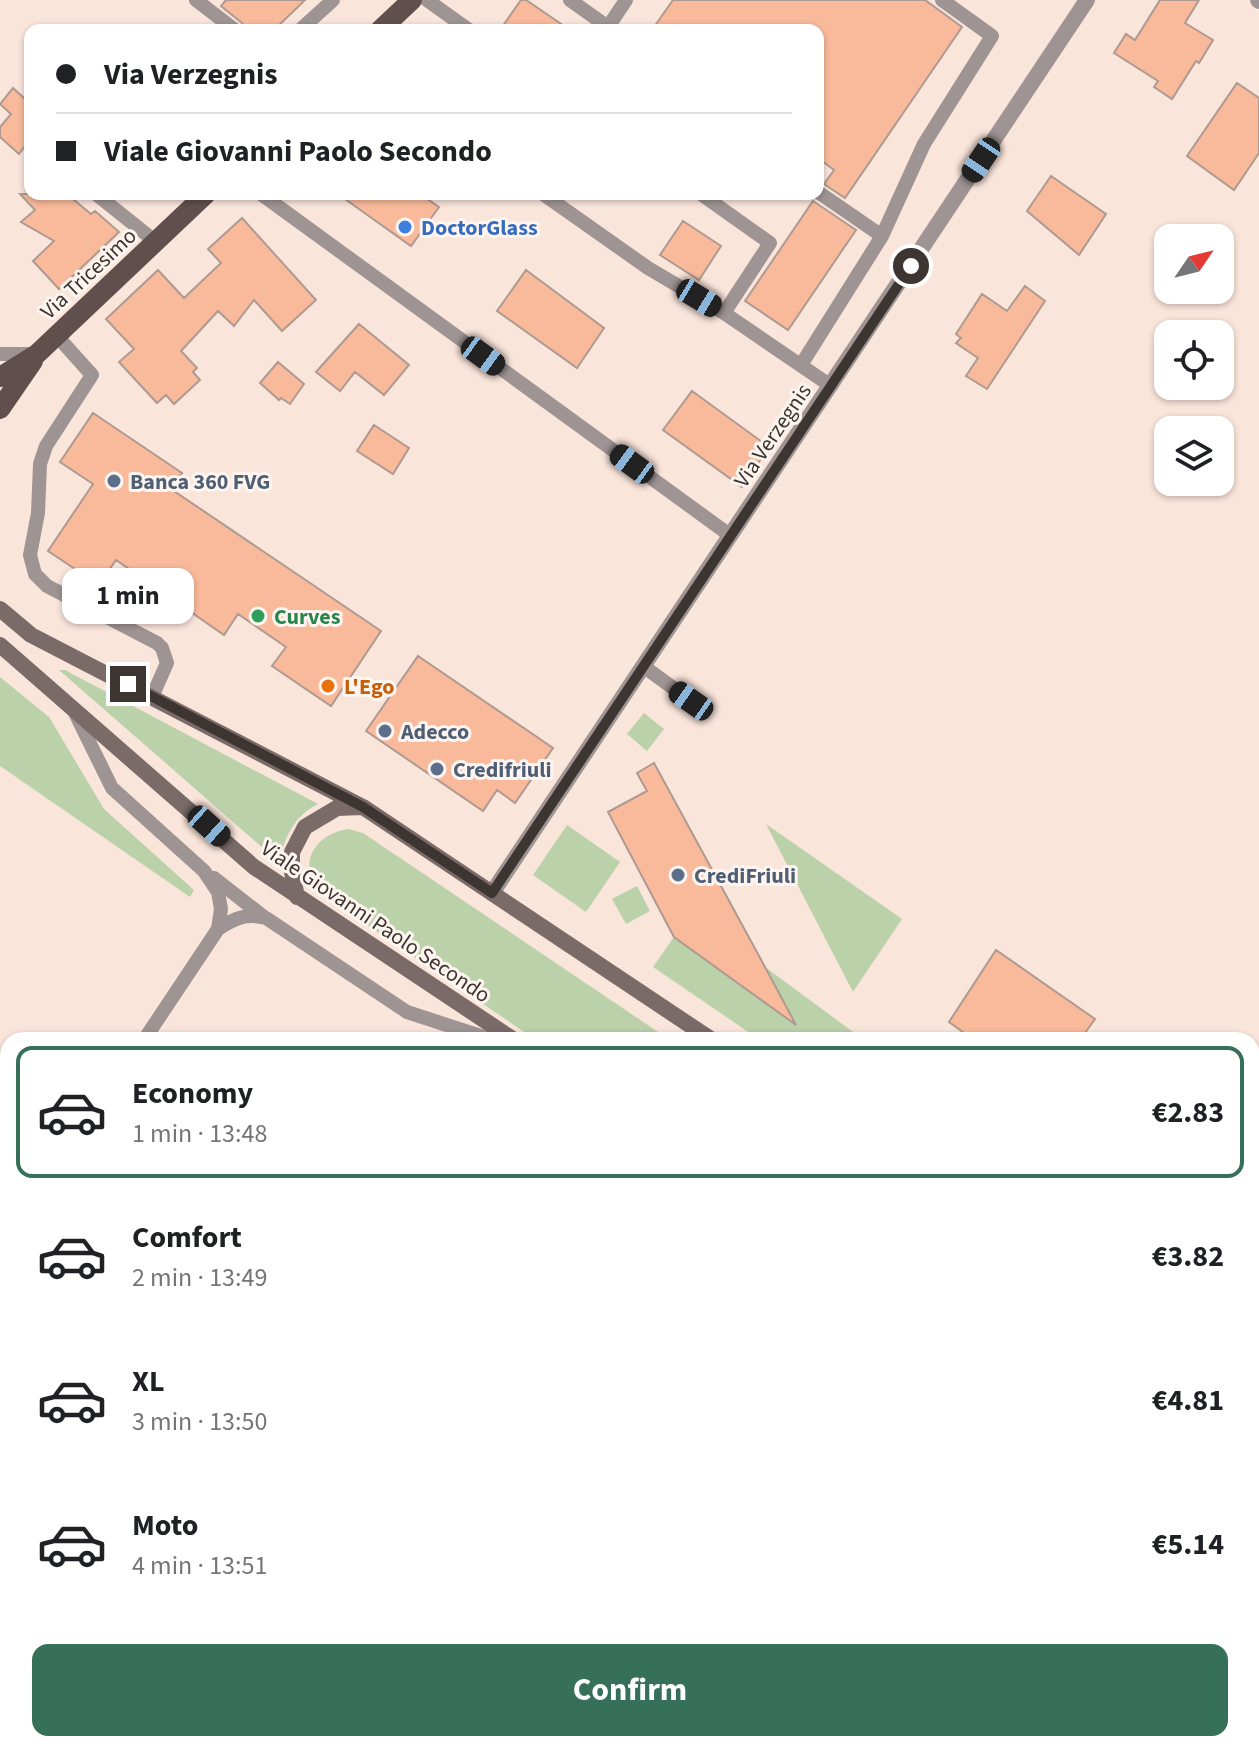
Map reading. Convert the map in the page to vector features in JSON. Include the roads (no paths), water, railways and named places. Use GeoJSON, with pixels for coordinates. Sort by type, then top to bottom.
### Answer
{"type":"FeatureCollection","features":[{"type":"Feature","properties":{"kind":"main road"},"geometry":{"type":"LineString","coordinates":[[386,24],[412,0]]}},
{"type":"Feature","properties":{"kind":"main road","name":"Via Tricesimo"},"geometry":{"type":"LineString","coordinates":[[0,377],[37,354],[200,200]]}},
{"type":"Feature","properties":{"kind":"main road"},"geometry":{"type":"LineString","coordinates":[[0,368],[37,354]]}},
{"type":"Feature","properties":{"kind":"main road","name":"Via Tricesimo"},"geometry":{"type":"LineString","coordinates":[[0,409],[37,354]]}},
{"type":"Feature","properties":{"kind":"main road"},"geometry":{"type":"LineString","coordinates":[[0,609],[31,635],[363,807],[700,1032]]}},
{"type":"Feature","properties":{"kind":"main road","name":"Viale Giovanni Paolo Secondo"},"geometry":{"type":"LineString","coordinates":[[0,645],[254,867],[502,1032]]}},
{"type":"Feature","properties":{"kind":"main road"},"geometry":{"type":"LineString","coordinates":[[297,897],[292,852],[305,827],[337,808],[363,807]]}},
{"type":"Feature","properties":{"kind":"street","name":"Via Verzegnis"},"geometry":{"type":"LineString","coordinates":[[492,893],[1087,0]]}},
{"type":"Feature","properties":{"kind":"lane"},"geometry":{"type":"LineString","coordinates":[[196,0],[227,24]]}},
{"type":"Feature","properties":{"kind":"lane"},"geometry":{"type":"LineString","coordinates":[[307,24],[333,0]]}},
{"type":"Feature","properties":{"kind":"lane"},"geometry":{"type":"LineString","coordinates":[[427,0],[461,24]]}},
{"type":"Feature","properties":{"kind":"lane"},"geometry":{"type":"LineString","coordinates":[[570,0],[604,24]]}},
{"type":"Feature","properties":{"kind":"lane"},"geometry":{"type":"LineString","coordinates":[[612,24],[626,0]]}},
{"type":"Feature","properties":{"kind":"lane"},"geometry":{"type":"LineString","coordinates":[[801,365],[882,236],[924,144],[992,36],[942,0]]}},
{"type":"Feature","properties":{"kind":"lane"},"geometry":{"type":"LineString","coordinates":[[824,196],[882,236]]}},
{"type":"Feature","properties":{"kind":"lane"},"geometry":{"type":"LineString","coordinates":[[104,200],[156,242]]}},
{"type":"Feature","properties":{"kind":"lane"},"geometry":{"type":"LineString","coordinates":[[269,200],[731,536]]}},
{"type":"Feature","properties":{"kind":"lane"},"geometry":{"type":"LineString","coordinates":[[552,200],[648,268],[724,313],[831,386]]}},
{"type":"Feature","properties":{"kind":"lane"},"geometry":{"type":"LineString","coordinates":[[709,200],[770,243],[724,313]]}},
{"type":"Feature","properties":{"kind":"lane"},"geometry":{"type":"LineString","coordinates":[[57,336],[92,375],[43,455],[38,513],[30,555],[35,574],[47,586],[162,648],[167,663],[152,697]]}},
{"type":"Feature","properties":{"kind":"lane"},"geometry":{"type":"LineString","coordinates":[[0,354],[37,354]]}},
{"type":"Feature","properties":{"kind":"lane"},"geometry":{"type":"LineString","coordinates":[[643,666],[691,701]]}},
{"type":"Feature","properties":{"kind":"lane"},"geometry":{"type":"LineString","coordinates":[[71,704],[112,788],[204,871],[266,918],[407,1012],[468,1032]]}},
{"type":"Feature","properties":{"kind":"lane"},"geometry":{"type":"LineString","coordinates":[[204,871],[218,892],[221,909],[218,929]]}},
{"type":"Feature","properties":{"kind":"lane"},"geometry":{"type":"LineString","coordinates":[[149,1032],[218,929],[243,916],[266,918]]}},
{"type":"Feature","properties":{"kind":"place","name":"DoctorGlass"},"geometry":{"type":"Point","coordinates":[405,227]}},
{"type":"Feature","properties":{"kind":"place","name":"Banca 360 FVG"},"geometry":{"type":"Point","coordinates":[114,481]}},
{"type":"Feature","properties":{"kind":"place","name":"Curves"},"geometry":{"type":"Point","coordinates":[258,616]}},
{"type":"Feature","properties":{"kind":"place","name":"L'Ego"},"geometry":{"type":"Point","coordinates":[328,686]}},
{"type":"Feature","properties":{"kind":"place","name":"Adecco"},"geometry":{"type":"Point","coordinates":[385,731]}},
{"type":"Feature","properties":{"kind":"place","name":"Credifriuli"},"geometry":{"type":"Point","coordinates":[437,769]}},
{"type":"Feature","properties":{"kind":"place","name":"CrediFriuli"},"geometry":{"type":"Point","coordinates":[678,875]}}]}
